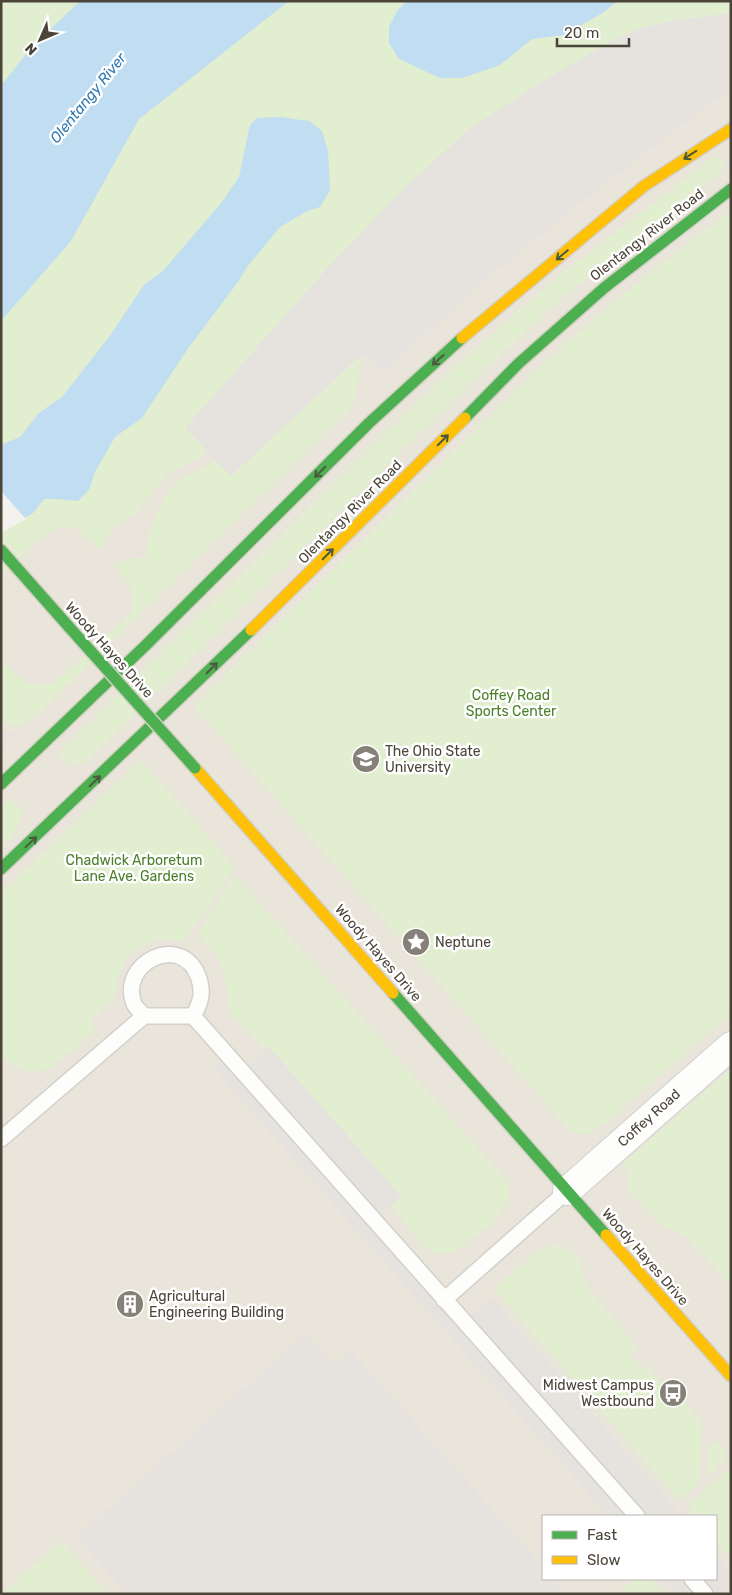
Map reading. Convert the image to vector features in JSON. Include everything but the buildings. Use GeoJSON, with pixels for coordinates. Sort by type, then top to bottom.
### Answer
{"type":"FeatureCollection","features":[{"type":"Feature","properties":{"kind":"main road"},"geometry":{"type":"LineString","coordinates":[[1,784],[146,645],[368,423],[462,338],[644,186],[731,129]]}},
{"type":"Feature","properties":{"kind":"main road","name":"Olentangy River Road"},"geometry":{"type":"LineString","coordinates":[[1,869],[207,674],[519,363],[604,288],[731,189]]}},
{"type":"Feature","properties":{"kind":"main road","name":"Woody Hayes Drive"},"geometry":{"type":"LineString","coordinates":[[1,550],[731,1376]]}},
{"type":"Feature","properties":{"kind":"street","name":"Coffey Road"},"geometry":{"type":"LineString","coordinates":[[567,1190],[731,1046]]}},
{"type":"Feature","properties":{"kind":"lane"},"geometry":{"type":"LineString","coordinates":[[144,1016],[134,1004],[132,991],[135,976],[142,966],[152,958],[166,954],[178,956],[188,961],[197,972],[201,983],[202,996],[200,1006],[193,1016]]}},
{"type":"Feature","properties":{"kind":"lane"},"geometry":{"type":"LineString","coordinates":[[1,1138],[144,1016],[193,1016],[636,1515]]}},
{"type":"Feature","properties":{"kind":"lane"},"geometry":{"type":"LineString","coordinates":[[444,1300],[567,1190]]}},
{"type":"Feature","properties":{"kind":"lane"},"geometry":{"type":"LineString","coordinates":[[693,1580],[705,1594]]}},
{"type":"Feature","properties":{"kind":"shaded area","name":"The Ohio State University"},"geometry":{"type":"Polygon","coordinates":[[[1,1],[731,1],[731,1594],[1,1594],[1,1]]]}},
{"type":"Feature","properties":{"kind":"shaded area"},"geometry":{"type":"Polygon","coordinates":[[[731,13],[731,73],[729,81],[731,88],[594,192],[483,282],[384,372],[366,357],[363,356],[356,360],[231,476],[185,428],[323,273],[379,214],[469,129],[543,81],[612,41],[638,29],[665,22],[731,13]]]}},
{"type":"Feature","properties":{"kind":"shaded area"},"geometry":{"type":"Polygon","coordinates":[[[1,730],[18,733],[1,750],[1,730]]]}},
{"type":"Feature","properties":{"kind":"shaded area"},"geometry":{"type":"Polygon","coordinates":[[[269,1047],[401,1196],[374,1220],[464,1322],[491,1297],[681,1515],[607,1515],[212,1067],[227,1054],[242,1071],[269,1047]]]}},
{"type":"Feature","properties":{"kind":"shaded area"},"geometry":{"type":"Polygon","coordinates":[[[306,1333],[334,1365],[351,1350],[542,1566],[542,1580],[555,1580],[567,1594],[127,1594],[76,1537],[306,1333]]]}},
{"type":"Feature","properties":{"kind":"shaded area"},"geometry":{"type":"Polygon","coordinates":[[[717,1556],[731,1572],[731,1594],[676,1594],[664,1580],[717,1580],[717,1556]]]}},
{"type":"Feature","properties":{"kind":"green space"},"geometry":{"type":"Polygon","coordinates":[[[1,1],[80,1],[30,49],[1,86],[1,1]]]}},
{"type":"Feature","properties":{"kind":"green space"},"geometry":{"type":"Polygon","coordinates":[[[289,1],[407,1],[397,11],[424,69],[440,78],[500,65],[532,39],[564,35],[604,12],[618,1],[731,1],[731,13],[665,22],[638,29],[612,41],[543,81],[469,129],[379,214],[323,273],[185,428],[206,450],[197,460],[169,472],[135,513],[114,527],[99,549],[78,529],[68,527],[57,528],[46,533],[1,574],[1,531],[33,513],[44,499],[78,501],[89,490],[95,472],[115,437],[142,418],[189,347],[238,282],[247,267],[280,227],[307,211],[320,207],[250,125],[239,177],[222,202],[163,271],[144,285],[109,337],[62,397],[39,413],[20,437],[1,445],[1,321],[71,241],[139,119],[289,1]]]}},
{"type":"Feature","properties":{"kind":"green space"},"geometry":{"type":"Polygon","coordinates":[[[712,158],[719,158],[724,165],[722,172],[692,193],[562,298],[484,370],[86,762],[71,764],[58,754],[401,418],[479,345],[560,275],[712,158]]]}},
{"type":"Feature","properties":{"kind":"green space","name":"Coffey Road Sports Center"},"geometry":{"type":"Polygon","coordinates":[[[731,210],[731,1013],[607,1122],[587,1134],[582,1134],[572,1131],[566,1126],[194,706],[545,362],[615,301],[731,210]]]}},
{"type":"Feature","properties":{"kind":"green space"},"geometry":{"type":"Polygon","coordinates":[[[363,356],[353,406],[34,718],[18,725],[1,720],[1,668],[5,664],[28,683],[34,685],[49,684],[57,680],[125,620],[133,604],[132,591],[114,566],[130,558],[146,558],[149,535],[156,513],[176,484],[187,476],[199,471],[214,459],[231,476],[356,360],[363,356]]]}},
{"type":"Feature","properties":{"kind":"green space","name":"Chadwick Arboretum Lane Ave. Gardens"},"geometry":{"type":"Polygon","coordinates":[[[141,760],[235,867],[185,940],[155,939],[139,947],[125,960],[114,998],[90,1021],[96,1030],[49,1069],[33,1072],[13,1066],[1,1056],[1,893],[141,760]]]}},
{"type":"Feature","properties":{"kind":"green space"},"geometry":{"type":"Polygon","coordinates":[[[10,799],[23,809],[16,831],[1,848],[1,808],[10,799]]]}},
{"type":"Feature","properties":{"kind":"green space"},"geometry":{"type":"Polygon","coordinates":[[[236,877],[507,1181],[509,1188],[508,1201],[496,1219],[458,1250],[445,1254],[433,1252],[425,1247],[390,1205],[400,1195],[269,1048],[264,1048],[230,1013],[223,972],[217,957],[202,941],[199,932],[232,879],[236,877]]]}},
{"type":"Feature","properties":{"kind":"green space"},"geometry":{"type":"Polygon","coordinates":[[[731,1069],[731,1285],[685,1235],[661,1225],[629,1190],[630,1174],[622,1165],[731,1069]]]}},
{"type":"Feature","properties":{"kind":"green space"},"geometry":{"type":"Polygon","coordinates":[[[556,1245],[565,1247],[579,1260],[588,1289],[637,1347],[630,1354],[642,1368],[646,1365],[666,1388],[670,1385],[702,1423],[699,1483],[679,1500],[494,1289],[540,1249],[556,1245]]]}},
{"type":"Feature","properties":{"kind":"green space"},"geometry":{"type":"Polygon","coordinates":[[[716,1441],[726,1452],[725,1459],[707,1478],[709,1446],[716,1441]]]}},
{"type":"Feature","properties":{"kind":"green space"},"geometry":{"type":"Polygon","coordinates":[[[731,1469],[731,1558],[717,1542],[717,1515],[693,1515],[689,1504],[726,1471],[731,1469]]]}},
{"type":"Feature","properties":{"kind":"green space"},"geometry":{"type":"Polygon","coordinates":[[[61,1541],[108,1594],[2,1594],[61,1541]]]}},
{"type":"Feature","properties":{"kind":"green space"},"geometry":{"type":"Polygon","coordinates":[[[633,1580],[651,1580],[663,1594],[618,1594],[633,1580]]]}},
{"type":"Feature","properties":{"kind":"water","name":"Olentangy River"},"geometry":{"type":"Polygon","coordinates":[[[80,1],[289,1],[139,119],[71,241],[1,321],[1,86],[30,49],[80,1]]]}},
{"type":"Feature","properties":{"kind":"water"},"geometry":{"type":"Polygon","coordinates":[[[407,1],[618,1],[604,12],[564,35],[532,39],[500,65],[462,78],[440,78],[399,59],[389,43],[389,27],[397,11],[407,1]]]}},
{"type":"Feature","properties":{"kind":"water"},"geometry":{"type":"Polygon","coordinates":[[[279,117],[309,121],[322,131],[328,151],[330,190],[320,207],[307,211],[280,227],[247,267],[238,282],[189,347],[142,418],[115,437],[95,472],[89,490],[78,501],[44,499],[33,513],[1,531],[1,445],[20,437],[39,413],[62,397],[109,337],[144,285],[163,271],[222,202],[239,177],[250,125],[257,118],[279,117]]]}},
{"type":"Feature","properties":{"kind":"pier"},"geometry":{"type":"Polygon","coordinates":[[[1,491],[26,519],[1,533],[1,491]]]}},
{"type":"Feature","properties":{"kind":"traffic: fast"},"geometry":{"type":"LineString","coordinates":[[465,418],[519,363],[604,288],[731,189]]}},
{"type":"Feature","properties":{"kind":"traffic: fast"},"geometry":{"type":"LineString","coordinates":[[1,784],[146,645],[369,423],[462,338]]}},
{"type":"Feature","properties":{"kind":"traffic: fast"},"geometry":{"type":"LineString","coordinates":[[1,550],[69,627]]}},
{"type":"Feature","properties":{"kind":"traffic: fast"},"geometry":{"type":"LineString","coordinates":[[69,627],[195,768]]}},
{"type":"Feature","properties":{"kind":"traffic: fast"},"geometry":{"type":"LineString","coordinates":[[1,869],[251,630]]}},
{"type":"Feature","properties":{"kind":"traffic: fast"},"geometry":{"type":"LineString","coordinates":[[393,993],[606,1235]]}},
{"type":"Feature","properties":{"kind":"traffic: slow"},"geometry":{"type":"LineString","coordinates":[[462,338],[644,186],[731,129]]}},
{"type":"Feature","properties":{"kind":"traffic: slow"},"geometry":{"type":"LineString","coordinates":[[251,630],[465,418]]}},
{"type":"Feature","properties":{"kind":"traffic: slow"},"geometry":{"type":"LineString","coordinates":[[195,768],[393,993]]}},
{"type":"Feature","properties":{"kind":"traffic: slow"},"geometry":{"type":"LineString","coordinates":[[606,1235],[731,1376]]}},
{"type":"Feature","properties":{"kind":"place","name":"The Ohio State University"},"geometry":{"type":"Point","coordinates":[366,759]}},
{"type":"Feature","properties":{"kind":"place","name":"Neptune"},"geometry":{"type":"Point","coordinates":[416,942]}},
{"type":"Feature","properties":{"kind":"place","name":"Agricultural Engineering Building"},"geometry":{"type":"Point","coordinates":[130,1304]}},
{"type":"Feature","properties":{"kind":"place","name":"Midwest Campus Westbound"},"geometry":{"type":"Point","coordinates":[673,1393]}}]}
